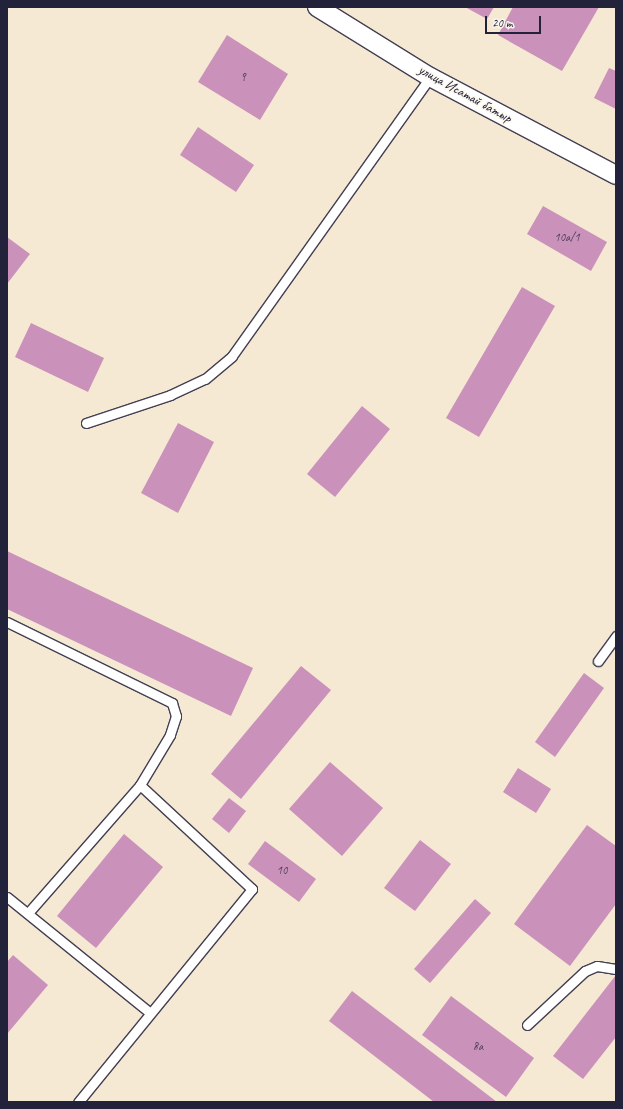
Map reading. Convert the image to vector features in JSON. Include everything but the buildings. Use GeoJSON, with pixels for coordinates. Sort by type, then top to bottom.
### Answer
{"type":"FeatureCollection","features":[{"type":"Feature","properties":{"kind":"street","name":"улица Исатай батыр"},"geometry":{"type":"LineString","coordinates":[[317,7],[430,76],[616,175]]}},
{"type":"Feature","properties":{"kind":"lane"},"geometry":{"type":"LineString","coordinates":[[86,422],[170,395],[205,379],[232,356],[430,76]]}},
{"type":"Feature","properties":{"kind":"lane"},"geometry":{"type":"LineString","coordinates":[[7,622],[172,703],[176,716],[170,735],[140,785],[28,913]]}},
{"type":"Feature","properties":{"kind":"lane"},"geometry":{"type":"LineString","coordinates":[[598,661],[616,636]]}},
{"type":"Feature","properties":{"kind":"lane"},"geometry":{"type":"LineString","coordinates":[[78,1102],[252,889],[140,785]]}},
{"type":"Feature","properties":{"kind":"lane"},"geometry":{"type":"LineString","coordinates":[[7,897],[150,1013]]}},
{"type":"Feature","properties":{"kind":"lane"},"geometry":{"type":"LineString","coordinates":[[527,1025],[585,971],[597,966],[616,969]]}}]}
